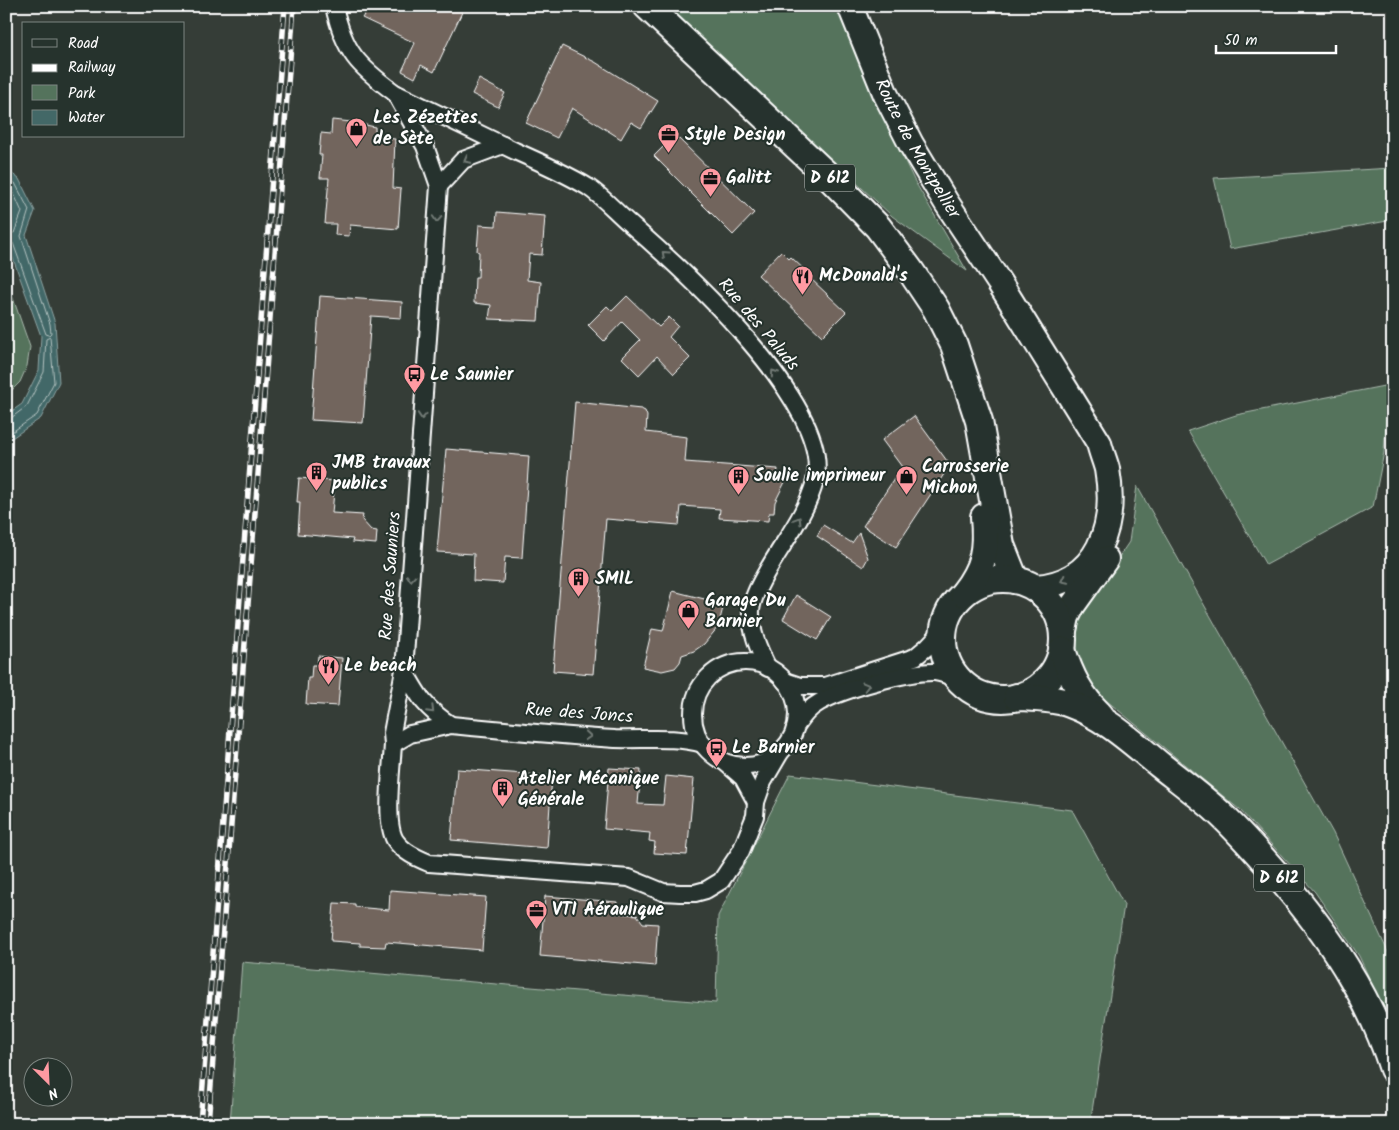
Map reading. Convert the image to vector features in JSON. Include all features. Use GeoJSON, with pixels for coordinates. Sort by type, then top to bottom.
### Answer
{"type":"FeatureCollection","features":[{"type":"Feature","properties":{"kind":"main road","name":"D 612"},"geometry":{"type":"LineString","coordinates":[[647,6],[827,175],[878,227],[936,309],[954,345],[979,421],[1001,545],[1025,583]]}},
{"type":"Feature","properties":{"kind":"main road","name":"Route de Montpellier"},"geometry":{"type":"LineString","coordinates":[[850,6],[886,95],[911,144],[946,202],[999,282]]}},
{"type":"Feature","properties":{"kind":"main road"},"geometry":{"type":"LineString","coordinates":[[999,282],[1096,412],[1112,438],[1121,465],[1124,492],[1118,534],[1111,550],[1073,605],[1067,617],[1063,642],[1054,671],[1047,680],[1028,694],[998,699],[972,690],[957,678],[945,656],[943,630],[950,610],[964,593],[982,582],[993,579],[1051,586],[1067,580],[1085,567],[1096,553],[1106,532],[1109,513],[1108,476],[1098,443],[999,282]]}},
{"type":"Feature","properties":{"kind":"main road","name":"D 612"},"geometry":{"type":"LineString","coordinates":[[964,593],[976,578],[984,551],[985,531],[967,384]]}},
{"type":"Feature","properties":{"kind":"main road"},"geometry":{"type":"LineString","coordinates":[[1025,583],[1051,603],[1058,612],[1063,642]]}},
{"type":"Feature","properties":{"kind":"main road","name":"D 612"},"geometry":{"type":"LineString","coordinates":[[1063,642],[1070,674],[1078,690],[1091,706],[1113,728],[1216,811],[1256,851],[1295,896],[1332,944],[1367,1005],[1393,1069]]}},
{"type":"Feature","properties":{"kind":"main road","name":"D 612"},"geometry":{"type":"LineString","coordinates":[[1017,697],[1046,699],[1070,704],[1113,728]]}},
{"type":"Feature","properties":{"kind":"street"},"geometry":{"type":"LineString","coordinates":[[334,6],[346,47],[376,79],[395,93]]}},
{"type":"Feature","properties":{"kind":"street","name":"Rue des Paluds"},"geometry":{"type":"LineString","coordinates":[[395,93],[556,170],[589,188],[664,253],[700,288],[759,352],[809,426],[816,448],[816,478],[807,505],[759,587],[751,609],[752,628],[768,668]]}},
{"type":"Feature","properties":{"kind":"street","name":"Rue des Sauniers"},"geometry":{"type":"LineString","coordinates":[[395,93],[426,146],[439,186],[404,670],[392,733],[390,823],[396,840],[403,849],[414,857],[430,863],[629,878],[663,892],[695,893],[714,887],[729,872],[749,834],[755,816],[756,802],[763,782],[780,753]]}},
{"type":"Feature","properties":{"kind":"street"},"geometry":{"type":"LineString","coordinates":[[439,186],[463,160],[503,145]]}},
{"type":"Feature","properties":{"kind":"street"},"geometry":{"type":"LineString","coordinates":[[785,681],[800,686],[825,686],[915,656],[927,647],[943,630]]}},
{"type":"Feature","properties":{"kind":"street"},"geometry":{"type":"LineString","coordinates":[[796,726],[796,702],[792,691],[785,681],[768,668],[756,664],[732,664],[720,669],[710,676],[696,697],[694,722],[697,734],[713,755],[736,766],[759,764],[770,760],[780,753],[787,745],[805,713],[819,702],[840,693],[912,673],[941,673],[957,678]]}},
{"type":"Feature","properties":{"kind":"street"},"geometry":{"type":"LineString","coordinates":[[404,670],[419,696],[434,713],[451,725]]}},
{"type":"Feature","properties":{"kind":"street","name":"Rue des Joncs"},"geometry":{"type":"LineString","coordinates":[[393,744],[410,734],[451,725],[617,739],[687,740],[703,744]]}},
{"type":"Feature","properties":{"kind":"street"},"geometry":{"type":"LineString","coordinates":[[725,762],[743,778],[756,802]]}},
{"type":"Feature","properties":{"kind":"green space"},"geometry":{"type":"Polygon","coordinates":[[[667,6],[839,6],[872,92],[914,180],[967,271],[892,216],[667,6]]]}},
{"type":"Feature","properties":{"kind":"green space"},"geometry":{"type":"Polygon","coordinates":[[[1393,168],[1393,220],[1230,249],[1214,178],[1393,168]]]}},
{"type":"Feature","properties":{"kind":"green space"},"geometry":{"type":"Polygon","coordinates":[[[6,278],[30,347],[27,366],[20,382],[6,396],[6,278]]]}},
{"type":"Feature","properties":{"kind":"green space"},"geometry":{"type":"Polygon","coordinates":[[[1389,385],[1384,452],[1373,507],[1266,565],[1188,431],[1236,415],[1389,385]]]}},
{"type":"Feature","properties":{"kind":"green space"},"geometry":{"type":"Polygon","coordinates":[[[1137,486],[1333,833],[1393,963],[1393,1030],[1359,956],[1315,892],[1240,810],[1090,687],[1074,652],[1076,620],[1129,542],[1137,486]]]}},
{"type":"Feature","properties":{"kind":"green space"},"geometry":{"type":"Polygon","coordinates":[[[790,774],[1072,810],[1124,905],[1090,1124],[230,1124],[242,962],[716,1003],[718,916],[790,774]]]}},
{"type":"Feature","properties":{"kind":"water"},"geometry":{"type":"Polygon","coordinates":[[[6,169],[19,179],[35,211],[26,235],[55,323],[59,382],[41,418],[6,442],[6,415],[22,404],[39,370],[41,336],[6,239],[6,169]]]}},
{"type":"Feature","properties":{"kind":"building"},"geometry":{"type":"Polygon","coordinates":[[[365,6],[456,6],[463,10],[434,72],[421,65],[415,78],[402,71],[415,43],[362,18],[366,12],[365,6]]]}},
{"type":"Feature","properties":{"kind":"building"},"geometry":{"type":"Polygon","coordinates":[[[562,46],[595,62],[658,101],[641,128],[631,122],[621,139],[572,108],[557,138],[526,123],[562,46]]]}},
{"type":"Feature","properties":{"kind":"building"},"geometry":{"type":"Polygon","coordinates":[[[479,79],[505,93],[498,107],[472,94],[479,79]]]}},
{"type":"Feature","properties":{"kind":"building"},"geometry":{"type":"Polygon","coordinates":[[[332,120],[375,127],[375,137],[395,139],[393,188],[401,189],[398,229],[350,225],[349,236],[335,235],[336,224],[325,224],[329,178],[320,178],[322,155],[319,155],[321,133],[331,134],[332,120]]]}},
{"type":"Feature","properties":{"kind":"building"},"geometry":{"type":"Polygon","coordinates":[[[675,135],[754,213],[733,235],[654,156],[675,135]]]}},
{"type":"Feature","properties":{"kind":"building"},"geometry":{"type":"Polygon","coordinates":[[[497,212],[545,216],[542,255],[529,254],[527,280],[541,282],[538,321],[489,319],[491,305],[474,303],[475,277],[478,277],[479,225],[496,226],[497,212]]]}},
{"type":"Feature","properties":{"kind":"building","name":"McDonald's"},"geometry":{"type":"Polygon","coordinates":[[[781,251],[789,259],[791,257],[846,312],[822,336],[758,275],[781,251]]]}},
{"type":"Feature","properties":{"kind":"building"},"geometry":{"type":"Polygon","coordinates":[[[320,296],[402,302],[401,318],[371,316],[363,423],[311,420],[320,296]]]}},
{"type":"Feature","properties":{"kind":"building"},"geometry":{"type":"Polygon","coordinates":[[[627,296],[659,327],[669,317],[678,326],[669,337],[690,358],[674,374],[657,356],[639,375],[622,358],[640,340],[622,322],[604,341],[588,325],[607,306],[612,311],[627,296]]]}},
{"type":"Feature","properties":{"kind":"building","name":"SMIL"},"geometry":{"type":"Polygon","coordinates":[[[575,402],[641,409],[645,411],[647,416],[646,432],[687,437],[685,462],[778,469],[777,477],[785,482],[775,502],[774,513],[769,513],[768,521],[719,518],[720,509],[681,506],[679,525],[606,519],[593,674],[553,671],[575,402]]]}},
{"type":"Feature","properties":{"kind":"building","name":"Carrosserie Michon"},"geometry":{"type":"Polygon","coordinates":[[[914,416],[950,465],[896,547],[863,526],[902,467],[882,440],[914,416]]]}},
{"type":"Feature","properties":{"kind":"building"},"geometry":{"type":"Polygon","coordinates":[[[446,449],[529,456],[522,558],[505,557],[503,583],[473,581],[474,554],[437,552],[446,449]]]}},
{"type":"Feature","properties":{"kind":"building"},"geometry":{"type":"Polygon","coordinates":[[[299,478],[335,481],[332,513],[363,515],[362,520],[371,530],[377,531],[376,544],[352,542],[353,539],[298,534],[300,502],[297,502],[299,478]]]}},
{"type":"Feature","properties":{"kind":"building"},"geometry":{"type":"Polygon","coordinates":[[[823,525],[852,543],[859,533],[868,558],[863,567],[817,536],[823,525]]]}},
{"type":"Feature","properties":{"kind":"building","name":"Garage Du Barnier"},"geometry":{"type":"Polygon","coordinates":[[[673,591],[724,604],[718,627],[704,644],[694,651],[682,655],[680,662],[675,668],[662,671],[643,667],[652,629],[663,631],[673,591]]]}},
{"type":"Feature","properties":{"kind":"building"},"geometry":{"type":"Polygon","coordinates":[[[796,595],[831,617],[817,640],[783,619],[796,595]]]}},
{"type":"Feature","properties":{"kind":"building","name":"Le beach"},"geometry":{"type":"Polygon","coordinates":[[[318,656],[342,658],[338,706],[306,704],[308,678],[311,678],[312,665],[317,665],[318,656]]]}},
{"type":"Feature","properties":{"kind":"building"},"geometry":{"type":"Polygon","coordinates":[[[609,768],[641,770],[638,804],[663,805],[666,776],[694,779],[687,855],[654,853],[655,842],[649,841],[650,833],[604,829],[609,768]]]}},
{"type":"Feature","properties":{"kind":"building","name":"Atelier Mécanique Générale"},"geometry":{"type":"Polygon","coordinates":[[[457,769],[552,776],[547,848],[451,840],[457,769]]]}},
{"type":"Feature","properties":{"kind":"building"},"geometry":{"type":"Polygon","coordinates":[[[390,890],[486,897],[482,950],[386,942],[385,947],[360,946],[360,943],[331,941],[334,903],[355,904],[355,907],[389,910],[390,890]]]}},
{"type":"Feature","properties":{"kind":"building"},"geometry":{"type":"Polygon","coordinates":[[[545,896],[617,902],[616,913],[637,915],[643,923],[658,924],[655,966],[540,956],[545,896]]]}},
{"type":"Feature","properties":{"kind":"railway"},"geometry":{"type":"LineString","coordinates":[[200,1124],[285,6]]}},
{"type":"Feature","properties":{"kind":"railway"},"geometry":{"type":"LineString","coordinates":[[208,1124],[294,6]]}},
{"type":"Feature","properties":{"kind":"place","name":"Les Zézettes de Sète"},"geometry":{"type":"Point","coordinates":[357,147]}},
{"type":"Feature","properties":{"kind":"place","name":"Style Design"},"geometry":{"type":"Point","coordinates":[669,154]}},
{"type":"Feature","properties":{"kind":"place","name":"Galitt"},"geometry":{"type":"Point","coordinates":[710,197]}},
{"type":"Feature","properties":{"kind":"place","name":"McDonald's"},"geometry":{"type":"Point","coordinates":[803,295]}},
{"type":"Feature","properties":{"kind":"place","name":"Le Saunier"},"geometry":{"type":"Point","coordinates":[414,394]}},
{"type":"Feature","properties":{"kind":"place","name":"JMB travaux publics"},"geometry":{"type":"Point","coordinates":[316,492]}},
{"type":"Feature","properties":{"kind":"place","name":"Soulie imprimeur"},"geometry":{"type":"Point","coordinates":[738,495]}},
{"type":"Feature","properties":{"kind":"place","name":"Carrosserie Michon"},"geometry":{"type":"Point","coordinates":[906,496]}},
{"type":"Feature","properties":{"kind":"place","name":"SMIL"},"geometry":{"type":"Point","coordinates":[579,598]}},
{"type":"Feature","properties":{"kind":"place","name":"Garage Du Barnier"},"geometry":{"type":"Point","coordinates":[689,630]}},
{"type":"Feature","properties":{"kind":"place","name":"Le beach"},"geometry":{"type":"Point","coordinates":[328,685]}},
{"type":"Feature","properties":{"kind":"place","name":"Le Barnier"},"geometry":{"type":"Point","coordinates":[716,767]}},
{"type":"Feature","properties":{"kind":"place","name":"Atelier Mécanique Générale"},"geometry":{"type":"Point","coordinates":[502,808]}},
{"type":"Feature","properties":{"kind":"place","name":"VTI Aéraulique"},"geometry":{"type":"Point","coordinates":[536,929]}}]}
